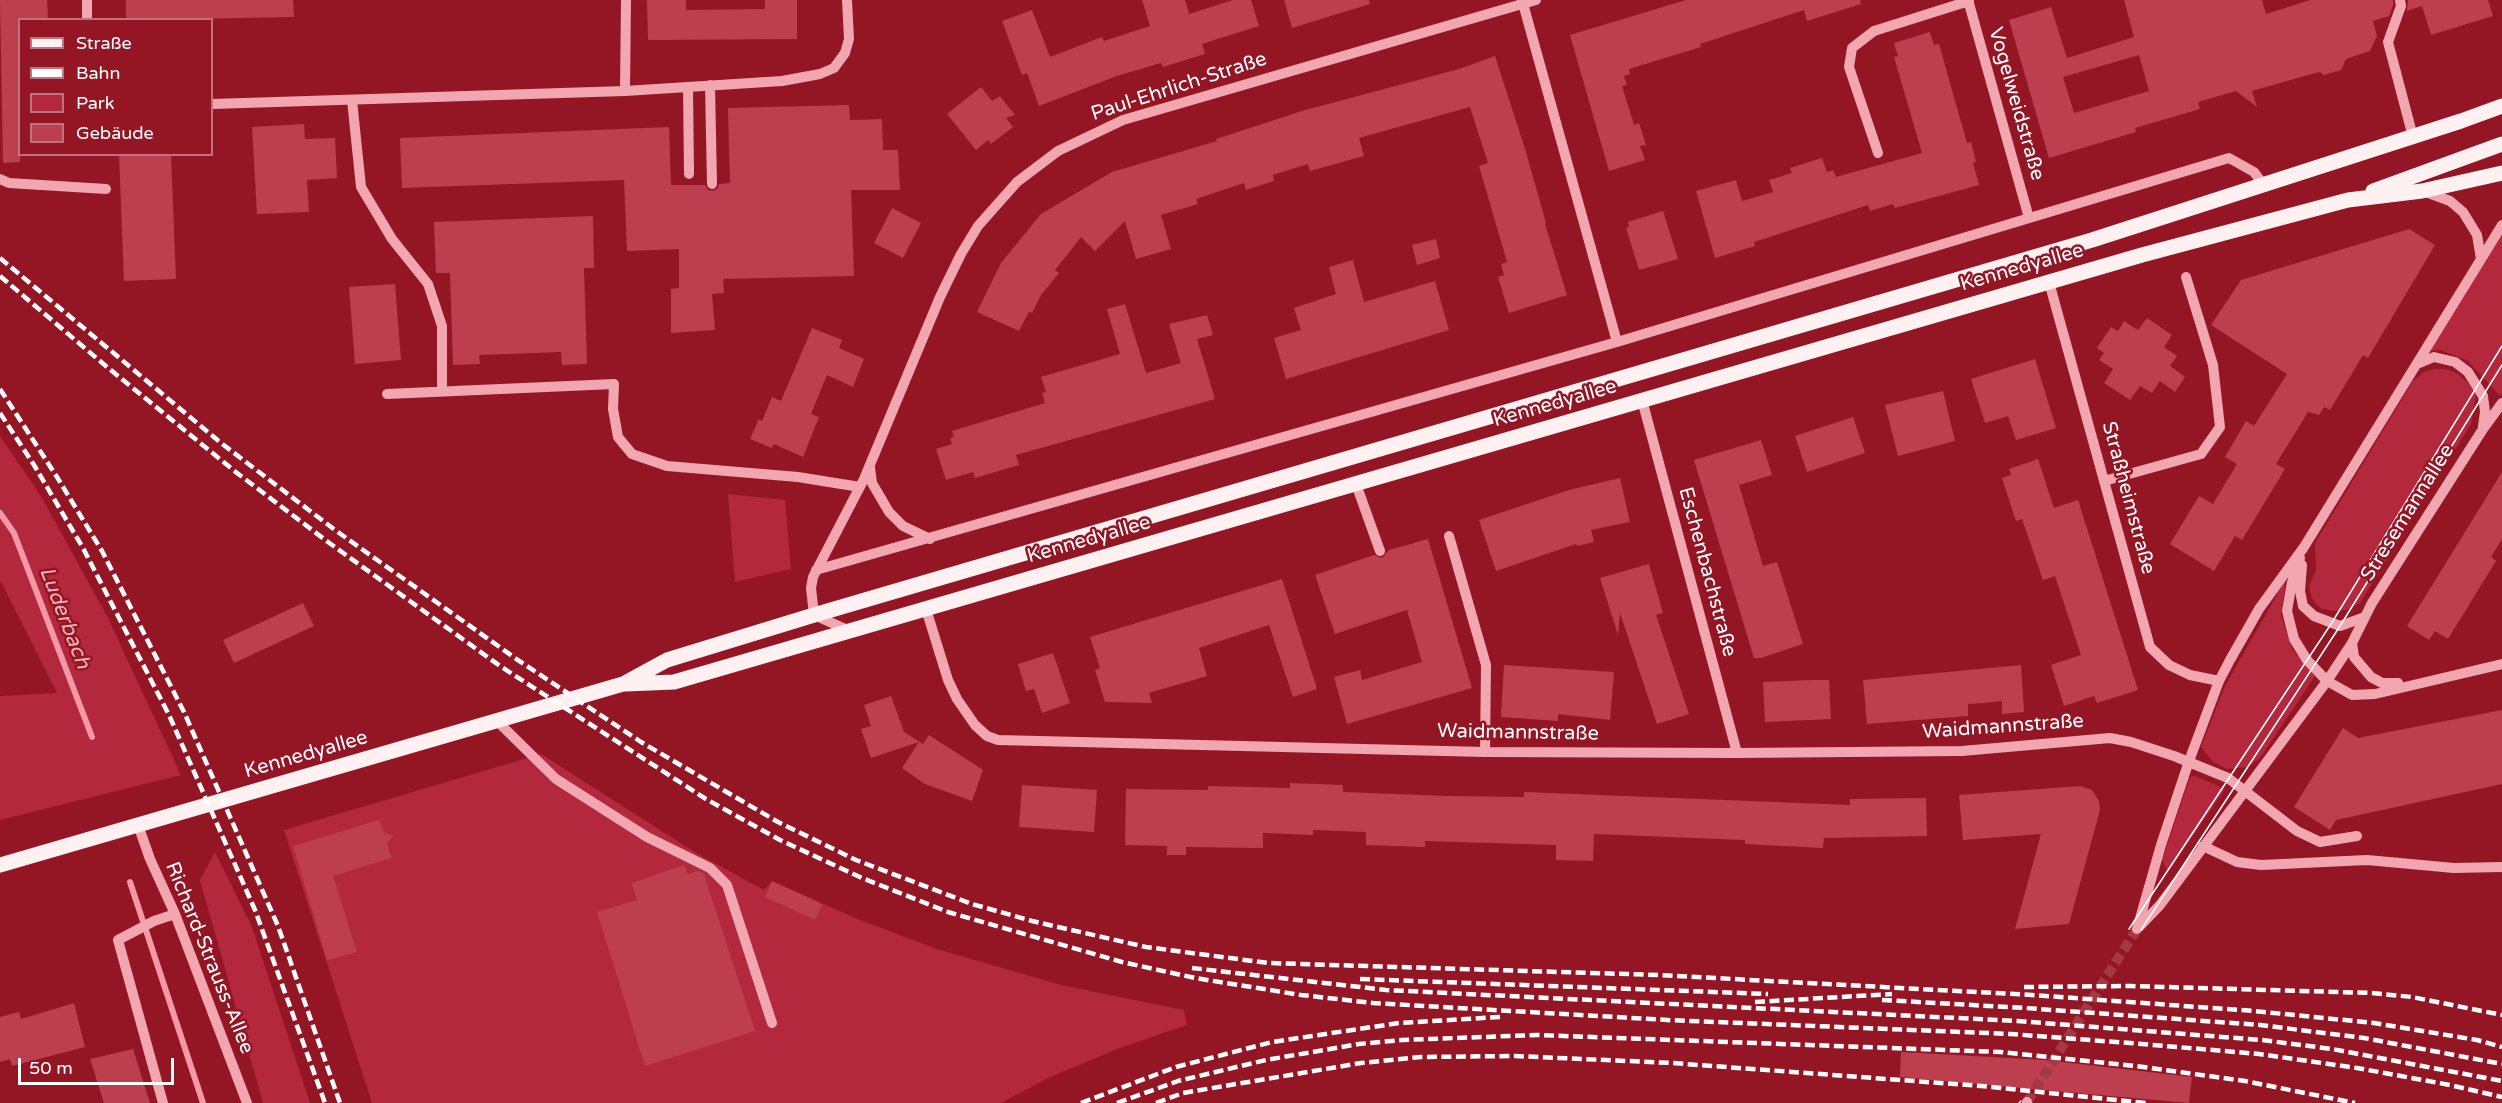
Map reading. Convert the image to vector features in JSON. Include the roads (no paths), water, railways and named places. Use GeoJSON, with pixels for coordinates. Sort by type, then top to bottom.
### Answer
{"type":"FeatureCollection","features":[{"type":"Feature","properties":{"kind":"main road","name":"Kennedyallee"},"geometry":{"type":"LineString","coordinates":[[0,865],[623,684],[667,660],[814,615],[2070,247],[2413,137],[2500,106]]}},
{"type":"Feature","properties":{"kind":"main road"},"geometry":{"type":"LineString","coordinates":[[2348,200],[2502,144]]}},
{"type":"Feature","properties":{"kind":"main road","name":"Kennedyallee"},"geometry":{"type":"LineString","coordinates":[[623,684],[674,682],[2049,282],[2348,200],[2422,191],[2502,173]]}},
{"type":"Feature","properties":{"kind":"street"},"geometry":{"type":"LineString","coordinates":[[87,0],[87,18]]}},
{"type":"Feature","properties":{"kind":"street"},"geometry":{"type":"LineString","coordinates":[[625,91],[626,0]]}},
{"type":"Feature","properties":{"kind":"street"},"geometry":{"type":"LineString","coordinates":[[213,104],[625,91],[782,81],[819,74],[834,68],[845,53],[849,39],[847,0]]}},
{"type":"Feature","properties":{"kind":"street","name":"Paul-Ehrlich-Straße"},"geometry":{"type":"LineString","coordinates":[[814,615],[811,585],[816,570],[870,467],[940,297],[961,254],[978,226],[999,201],[1043,160],[1092,133],[1124,120],[1522,2],[1536,0]]}},
{"type":"Feature","properties":{"kind":"street"},"geometry":{"type":"LineString","coordinates":[[2400,0],[2401,6],[2388,42],[2413,137]]}},
{"type":"Feature","properties":{"kind":"street"},"geometry":{"type":"LineString","coordinates":[[1878,153],[1849,68],[1852,48],[1874,31],[1968,1]]}},
{"type":"Feature","properties":{"kind":"street","name":"Vogelweidstraße"},"geometry":{"type":"LineString","coordinates":[[1968,1],[2029,218]]}},
{"type":"Feature","properties":{"kind":"street"},"geometry":{"type":"LineString","coordinates":[[1522,2],[1617,342]]}},
{"type":"Feature","properties":{"kind":"street"},"geometry":{"type":"LineString","coordinates":[[710,85],[712,184]]}},
{"type":"Feature","properties":{"kind":"street"},"geometry":{"type":"LineString","coordinates":[[688,87],[689,174]]}},
{"type":"Feature","properties":{"kind":"street"},"geometry":{"type":"LineString","coordinates":[[352,100],[361,187],[392,239],[428,284],[442,326],[442,391]]}},
{"type":"Feature","properties":{"kind":"street"},"geometry":{"type":"LineString","coordinates":[[816,570],[1617,342],[2229,158],[2254,172],[2263,184]]}},
{"type":"Feature","properties":{"kind":"street"},"geometry":{"type":"LineString","coordinates":[[0,179],[9,183],[106,189]]}},
{"type":"Feature","properties":{"kind":"street"},"geometry":{"type":"LineString","coordinates":[[2422,191],[2450,201],[2463,212],[2477,235],[2481,260]]}},
{"type":"Feature","properties":{"kind":"street","name":"Stresemannallee"},"geometry":{"type":"LineString","coordinates":[[2502,225],[2304,547],[2259,609],[2219,681],[2189,761],[2137,929],[2160,905],[2327,681],[2483,429],[2502,403]]}},
{"type":"Feature","properties":{"kind":"street"},"geometry":{"type":"LineString","coordinates":[[2104,481],[2201,454],[2220,427],[2213,365],[2186,277]]}},
{"type":"Feature","properties":{"kind":"street","name":"Straßheimstraße"},"geometry":{"type":"LineString","coordinates":[[2049,282],[2150,647],[2159,657],[2190,675],[2219,681]]}},
{"type":"Feature","properties":{"kind":"street","name":"Stresemannallee"},"geometry":{"type":"LineString","coordinates":[[2417,364],[2434,357],[2456,362],[2468,372],[2484,396],[2483,429]]}},
{"type":"Feature","properties":{"kind":"street"},"geometry":{"type":"LineString","coordinates":[[387,394],[614,384],[613,409],[618,437],[632,454],[667,466],[815,479],[860,487]]}},
{"type":"Feature","properties":{"kind":"street","name":"Eschenbachstraße"},"geometry":{"type":"LineString","coordinates":[[1642,400],[1737,753]]}},
{"type":"Feature","properties":{"kind":"street"},"geometry":{"type":"LineString","coordinates":[[870,467],[872,483],[879,498],[895,520],[912,532],[931,539]]}},
{"type":"Feature","properties":{"kind":"street"},"geometry":{"type":"LineString","coordinates":[[1356,484],[1380,551]]}},
{"type":"Feature","properties":{"kind":"street"},"geometry":{"type":"LineString","coordinates":[[1449,536],[1486,665],[1485,752]]}},
{"type":"Feature","properties":{"kind":"street","name":"Stresemannallee"},"geometry":{"type":"LineString","coordinates":[[2304,547],[2300,591],[2303,606],[2314,616],[2340,626],[2365,617]]}},
{"type":"Feature","properties":{"kind":"street","name":"Stresemannallee"},"geometry":{"type":"LineString","coordinates":[[2304,547],[2292,582],[2287,611],[2294,639],[2307,660],[2327,681]]}},
{"type":"Feature","properties":{"kind":"street","name":"Waidmannstraße"},"geometry":{"type":"LineString","coordinates":[[926,609],[945,671],[957,699],[975,725],[987,736],[998,740],[1485,752],[1737,753],[1962,751],[2110,738],[2131,742],[2189,761]]}},
{"type":"Feature","properties":{"kind":"street"},"geometry":{"type":"LineString","coordinates":[[814,615],[850,632]]}},
{"type":"Feature","properties":{"kind":"street"},"geometry":{"type":"LineString","coordinates":[[2352,643],[2354,657],[2371,677],[2382,683],[2414,683]]}},
{"type":"Feature","properties":{"kind":"street"},"geometry":{"type":"LineString","coordinates":[[2327,681],[2352,695],[2375,694],[2502,664]]}},
{"type":"Feature","properties":{"kind":"street"},"geometry":{"type":"LineString","coordinates":[[497,721],[556,779],[647,837],[710,868],[728,885],[772,1023]]}},
{"type":"Feature","properties":{"kind":"street"},"geometry":{"type":"LineString","coordinates":[[2189,761],[2228,778],[2297,831],[2320,842],[2357,836]]}},
{"type":"Feature","properties":{"kind":"street","name":"Richard-Strauss-Allee"},"geometry":{"type":"LineString","coordinates":[[138,825],[150,859],[175,914],[246,1103]]}},
{"type":"Feature","properties":{"kind":"street"},"geometry":{"type":"LineString","coordinates":[[2203,846],[2237,862],[2261,865],[2367,860],[2454,868],[2502,867]]}},
{"type":"Feature","properties":{"kind":"street"},"geometry":{"type":"LineString","coordinates":[[163,1103],[118,940],[154,921],[175,914]]}},
{"type":"Feature","properties":{"kind":"waterway","name":"Luderbach"},"geometry":{"type":"LineString","coordinates":[[0,513],[14,533],[92,737]]}},
{"type":"Feature","properties":{"kind":"waterway","name":"Luderbach"},"geometry":{"type":"LineString","coordinates":[[130,882],[203,1103]]}},
{"type":"Feature","properties":{"kind":"tunnel"},"geometry":{"type":"LineString","coordinates":[[2027,1102],[2137,929]]}},
{"type":"Feature","properties":{"kind":"tram line"},"geometry":{"type":"LineString","coordinates":[[2129,929],[2331,624],[2502,346]]}},
{"type":"Feature","properties":{"kind":"tram line"},"geometry":{"type":"LineString","coordinates":[[2141,930],[2340,626],[2502,365]]}},
{"type":"Feature","properties":{"kind":"railway"},"geometry":{"type":"LineString","coordinates":[[0,258],[221,443],[335,530],[515,658],[641,742],[778,822],[856,860],[972,904],[1032,921],[1146,947],[1268,963],[1658,975],[2032,995],[2254,1011],[2374,1023],[2477,1040],[2502,1047]]}},
{"type":"Feature","properties":{"kind":"railway"},"geometry":{"type":"LineString","coordinates":[[0,276],[237,473],[500,666],[706,799],[780,840],[862,878],[948,912],[1122,962],[1195,978],[1301,995],[1373,1003],[1667,1020],[2011,1034],[2142,1044],[2259,1054],[2357,1068],[2502,1097]]}},
{"type":"Feature","properties":{"kind":"railway"},"geometry":{"type":"LineString","coordinates":[[0,389],[102,551],[184,712],[278,926],[340,1103]]}},
{"type":"Feature","properties":{"kind":"railway"},"geometry":{"type":"LineString","coordinates":[[0,413],[83,548],[169,715],[255,910],[325,1103]]}},
{"type":"Feature","properties":{"kind":"railway"},"geometry":{"type":"LineString","coordinates":[[1192,968],[1386,990],[2018,1021],[2262,1040],[2332,1049],[2502,1081]]}},
{"type":"Feature","properties":{"kind":"railway"},"geometry":{"type":"LineString","coordinates":[[1360,979],[1768,994]]}},
{"type":"Feature","properties":{"kind":"railway"},"geometry":{"type":"LineString","coordinates":[[2024,987],[2131,986],[2372,993],[2412,997],[2502,1015]]}},
{"type":"Feature","properties":{"kind":"railway"},"geometry":{"type":"LineString","coordinates":[[1755,1002],[1892,994]]}},
{"type":"Feature","properties":{"kind":"railway"},"geometry":{"type":"LineString","coordinates":[[1882,1000],[2260,1025],[2364,1038],[2502,1064]]}},
{"type":"Feature","properties":{"kind":"railway"},"geometry":{"type":"LineString","coordinates":[[1081,1103],[1176,1067],[1272,1042],[1399,1023],[1500,1017]]}},
{"type":"Feature","properties":{"kind":"railway"},"geometry":{"type":"LineString","coordinates":[[1117,1103],[1178,1081],[1266,1060],[1359,1044],[1402,1040],[1537,1035],[2000,1052],[2136,1066],[2245,1081],[2355,1103]]}},
{"type":"Feature","properties":{"kind":"railway"},"geometry":{"type":"LineString","coordinates":[[1156,1103],[1183,1093],[1361,1063],[1421,1057],[1515,1056],[1672,1063],[1981,1086],[2146,1103]]}}]}
